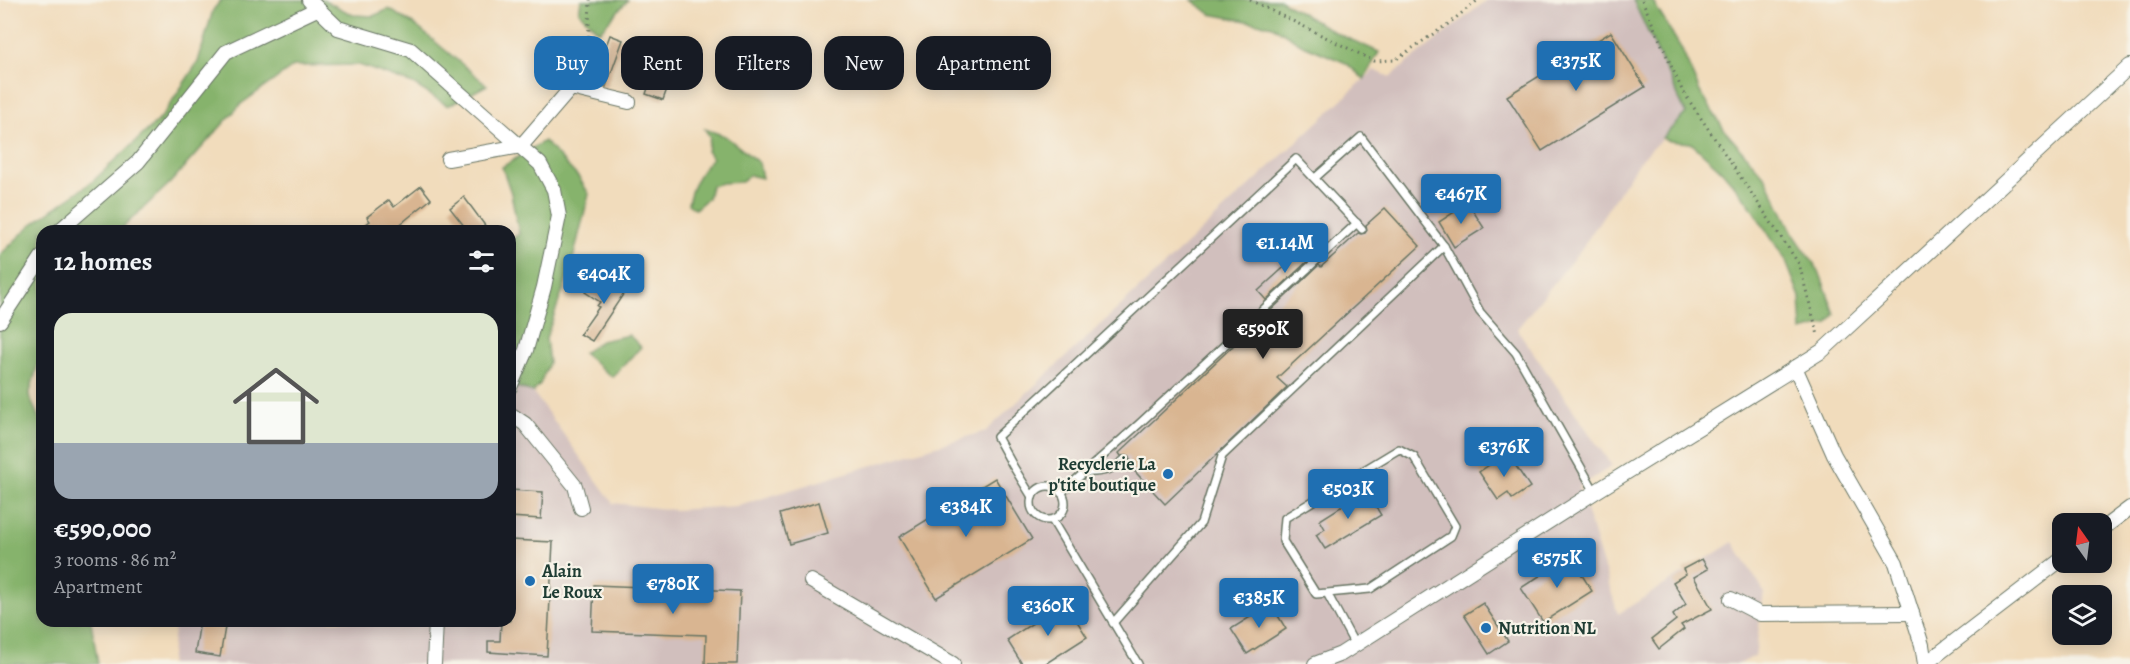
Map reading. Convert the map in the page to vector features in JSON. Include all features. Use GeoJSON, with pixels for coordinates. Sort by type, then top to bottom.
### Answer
{"type":"FeatureCollection","features":[{"type":"Feature","properties":{"kind":"street"},"geometry":{"type":"LineString","coordinates":[[66,225],[138,162],[226,52],[313,4],[338,28],[411,50],[540,164],[554,190],[559,216],[544,287],[526,350],[516,373]]}},
{"type":"Feature","properties":{"kind":"street"},"geometry":{"type":"LineString","coordinates":[[1316,664],[1345,659],[1355,645],[1822,351],[2130,66]]}},
{"type":"Feature","properties":{"kind":"street"},"geometry":{"type":"LineString","coordinates":[[448,159],[521,146],[569,90]]}},
{"type":"Feature","properties":{"kind":"street"},"geometry":{"type":"LineString","coordinates":[[579,90],[629,102]]}},
{"type":"Feature","properties":{"kind":"street"},"geometry":{"type":"LineString","coordinates":[[0,321],[36,266]]}},
{"type":"Feature","properties":{"kind":"street"},"geometry":{"type":"LineString","coordinates":[[1795,367],[1834,455],[1896,563],[1922,645],[1925,664],[2052,567]]}},
{"type":"Feature","properties":{"kind":"street"},"geometry":{"type":"LineString","coordinates":[[516,418],[525,424],[575,486],[581,508]]}},
{"type":"Feature","properties":{"kind":"street"},"geometry":{"type":"LineString","coordinates":[[2112,522],[2130,508]]}},
{"type":"Feature","properties":{"kind":"street"},"geometry":{"type":"LineString","coordinates":[[811,581],[952,664]]}},
{"type":"Feature","properties":{"kind":"street"},"geometry":{"type":"LineString","coordinates":[[1731,599],[1760,614],[1912,613]]}},
{"type":"Feature","properties":{"kind":"street"},"geometry":{"type":"LineString","coordinates":[[434,664],[436,627]]}},
{"type":"Feature","properties":{"kind":"lane"},"geometry":{"type":"LineString","coordinates":[[1315,178],[1361,137],[1444,246],[1480,312],[1516,352],[1595,492]]}},
{"type":"Feature","properties":{"kind":"lane"},"geometry":{"type":"LineString","coordinates":[[1032,496],[997,437],[1296,159],[1360,226],[1061,493]]}},
{"type":"Feature","properties":{"kind":"lane"},"geometry":{"type":"LineString","coordinates":[[1113,623],[1201,523],[1222,456],[1444,246]]}},
{"type":"Feature","properties":{"kind":"lane"},"geometry":{"type":"LineString","coordinates":[[1399,449],[1414,457],[1455,526],[1451,537],[1370,589],[1327,593],[1316,594],[1283,541],[1285,518],[1399,449]]}},
{"type":"Feature","properties":{"kind":"lane"},"geometry":{"type":"LineString","coordinates":[[1083,472],[1100,473],[1119,465],[1124,460]]}},
{"type":"Feature","properties":{"kind":"lane"},"geometry":{"type":"LineString","coordinates":[[1051,487],[1061,493],[1064,501],[1063,511],[1052,520],[1041,519],[1033,512],[1031,502],[1036,492],[1051,487]]}},
{"type":"Feature","properties":{"kind":"lane"},"geometry":{"type":"LineString","coordinates":[[1052,520],[1138,664]]}},
{"type":"Feature","properties":{"kind":"lane"},"geometry":{"type":"LineString","coordinates":[[1327,593],[1355,645]]}},
{"type":"Feature","properties":{"kind":"path"},"geometry":{"type":"LineString","coordinates":[[589,36],[590,0]]}},
{"type":"Feature","properties":{"kind":"path"},"geometry":{"type":"LineString","coordinates":[[1250,0],[1374,61],[1395,60],[1448,24],[1478,0]]}},
{"type":"Feature","properties":{"kind":"path"},"geometry":{"type":"LineString","coordinates":[[1642,0],[1682,90],[1799,264],[1822,351]]}},
{"type":"Feature","properties":{"kind":"shaded area"},"geometry":{"type":"Polygon","coordinates":[[[1487,0],[1633,0],[1686,113],[1638,163],[1582,248],[1517,329],[1612,466],[1579,487],[1618,614],[1733,542],[1764,592],[1755,656],[1739,664],[170,664],[174,627],[516,627],[516,387],[533,392],[613,503],[674,510],[737,506],[986,431],[1374,70],[1390,77],[1487,0]]]}},
{"type":"Feature","properties":{"kind":"green space"},"geometry":{"type":"Polygon","coordinates":[[[221,0],[324,0],[353,15],[373,16],[389,9],[415,25],[487,85],[448,106],[413,84],[359,65],[294,66],[241,104],[170,183],[125,225],[36,225],[36,371],[29,396],[36,412],[36,627],[92,627],[98,664],[0,664],[0,255],[31,225],[93,181],[161,118],[198,62],[213,10],[221,0]]]}},
{"type":"Feature","properties":{"kind":"green space"},"geometry":{"type":"Polygon","coordinates":[[[581,0],[628,0],[599,32],[579,12],[581,0]]]}},
{"type":"Feature","properties":{"kind":"green space"},"geometry":{"type":"Polygon","coordinates":[[[1192,0],[1280,0],[1336,33],[1379,52],[1364,79],[1346,63],[1301,44],[1273,26],[1210,14],[1192,0]]]}},
{"type":"Feature","properties":{"kind":"green space"},"geometry":{"type":"Polygon","coordinates":[[[1633,0],[1652,0],[1681,48],[1700,92],[1725,131],[1766,178],[1793,233],[1819,271],[1835,314],[1828,324],[1802,331],[1800,297],[1785,259],[1747,201],[1722,171],[1691,143],[1662,138],[1686,113],[1633,0]]]}},
{"type":"Feature","properties":{"kind":"green space"},"geometry":{"type":"Polygon","coordinates":[[[705,129],[725,136],[759,163],[762,178],[749,175],[742,182],[711,186],[708,198],[695,209],[688,204],[691,191],[712,158],[707,151],[710,138],[705,129]]]}},
{"type":"Feature","properties":{"kind":"green space"},"geometry":{"type":"Polygon","coordinates":[[[544,141],[579,178],[589,194],[571,267],[546,338],[549,363],[540,384],[533,392],[516,387],[516,236],[519,234],[511,193],[502,167],[544,141]]]}},
{"type":"Feature","properties":{"kind":"green space"},"geometry":{"type":"Polygon","coordinates":[[[629,335],[641,347],[612,377],[583,353],[601,341],[629,335]]]}},
{"type":"Feature","properties":{"kind":"building"},"geometry":{"type":"Polygon","coordinates":[[[1611,32],[1645,87],[1542,151],[1507,96],[1611,32]]]}},
{"type":"Feature","properties":{"kind":"building"},"geometry":{"type":"Polygon","coordinates":[[[610,35],[621,39],[621,46],[609,79],[610,35]]]}},
{"type":"Feature","properties":{"kind":"building"},"geometry":{"type":"Polygon","coordinates":[[[647,90],[667,90],[663,100],[646,94],[647,90]]]}},
{"type":"Feature","properties":{"kind":"building"},"geometry":{"type":"Polygon","coordinates":[[[421,186],[431,199],[399,225],[365,225],[370,221],[367,217],[389,200],[394,207],[421,186]]]}},
{"type":"Feature","properties":{"kind":"building"},"geometry":{"type":"Polygon","coordinates":[[[464,197],[485,225],[463,225],[450,208],[464,197]]]}},
{"type":"Feature","properties":{"kind":"building"},"geometry":{"type":"Polygon","coordinates":[[[1468,203],[1484,228],[1454,247],[1439,222],[1468,203]]]}},
{"type":"Feature","properties":{"kind":"building"},"geometry":{"type":"Polygon","coordinates":[[[1385,208],[1420,246],[1277,378],[1287,387],[1165,504],[1128,464],[1130,460],[1128,456],[1121,456],[1119,453],[1319,265],[1321,267],[1358,233],[1365,233],[1366,225],[1385,208]]]}},
{"type":"Feature","properties":{"kind":"building"},"geometry":{"type":"Polygon","coordinates":[[[1304,249],[1312,257],[1266,300],[1258,291],[1304,249]]]}},
{"type":"Feature","properties":{"kind":"building"},"geometry":{"type":"Polygon","coordinates":[[[618,277],[630,284],[592,341],[580,334],[599,307],[597,306],[600,302],[585,292],[593,282],[607,291],[618,277]]]}},
{"type":"Feature","properties":{"kind":"building"},"geometry":{"type":"Polygon","coordinates":[[[1507,453],[1530,487],[1512,499],[1508,493],[1498,500],[1479,472],[1507,453]]]}},
{"type":"Feature","properties":{"kind":"building"},"geometry":{"type":"Polygon","coordinates":[[[995,478],[1032,539],[936,598],[899,537],[995,478]]]}},
{"type":"Feature","properties":{"kind":"building"},"geometry":{"type":"Polygon","coordinates":[[[516,490],[543,492],[541,519],[516,517],[516,490]]]}},
{"type":"Feature","properties":{"kind":"building"},"geometry":{"type":"Polygon","coordinates":[[[1366,491],[1381,515],[1325,549],[1316,535],[1325,529],[1320,520],[1366,491]]]}},
{"type":"Feature","properties":{"kind":"building"},"geometry":{"type":"Polygon","coordinates":[[[819,502],[828,533],[789,544],[780,514],[819,502]]]}},
{"type":"Feature","properties":{"kind":"building","name":"Alain Le Roux"},"geometry":{"type":"Polygon","coordinates":[[[516,540],[553,542],[547,656],[488,652],[488,641],[500,641],[501,627],[516,627],[516,540]]]}},
{"type":"Feature","properties":{"kind":"building"},"geometry":{"type":"Polygon","coordinates":[[[1570,556],[1592,591],[1543,622],[1521,588],[1570,556]]]}},
{"type":"Feature","properties":{"kind":"building"},"geometry":{"type":"Polygon","coordinates":[[[1702,559],[1708,569],[1694,577],[1712,609],[1681,625],[1684,629],[1659,649],[1652,639],[1676,620],[1673,615],[1686,604],[1673,582],[1686,574],[1683,569],[1702,559]]]}},
{"type":"Feature","properties":{"kind":"building"},"geometry":{"type":"Polygon","coordinates":[[[594,585],[740,591],[737,664],[705,664],[706,635],[592,631],[594,585]]]}},
{"type":"Feature","properties":{"kind":"building"},"geometry":{"type":"Polygon","coordinates":[[[1065,602],[1087,637],[1045,664],[1022,664],[1007,640],[1065,602]]]}},
{"type":"Feature","properties":{"kind":"building","name":"Nutrition NL"},"geometry":{"type":"Polygon","coordinates":[[[1483,603],[1508,641],[1489,654],[1464,615],[1483,603]]]}},
{"type":"Feature","properties":{"kind":"building"},"geometry":{"type":"Polygon","coordinates":[[[1271,604],[1286,629],[1247,654],[1231,629],[1271,604]]]}},
{"type":"Feature","properties":{"kind":"building"},"geometry":{"type":"Polygon","coordinates":[[[199,627],[225,627],[220,657],[195,653],[199,627]]]}},
{"type":"Feature","properties":{"kind":"place","name":"Recyclerie La p'tite boutique"},"geometry":{"type":"Point","coordinates":[1168,474]}},
{"type":"Feature","properties":{"kind":"place","name":"Alain Le Roux"},"geometry":{"type":"Point","coordinates":[530,581]}},
{"type":"Feature","properties":{"kind":"place","name":"Nutrition NL"},"geometry":{"type":"Point","coordinates":[1486,628]}}]}
